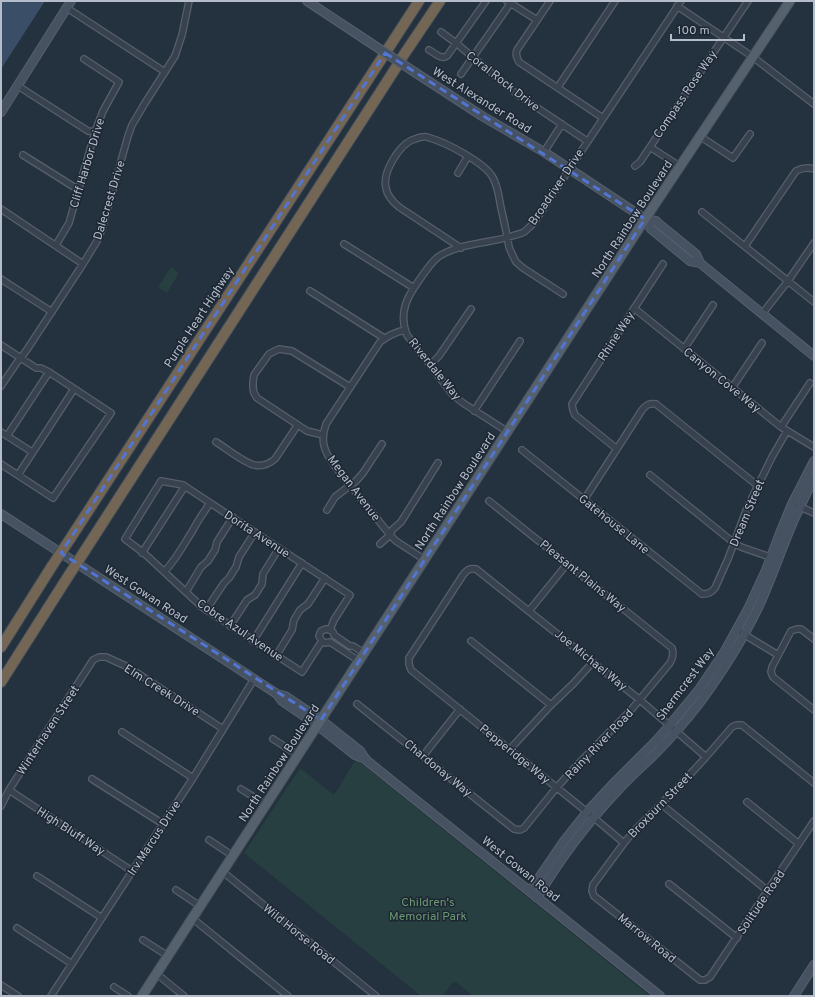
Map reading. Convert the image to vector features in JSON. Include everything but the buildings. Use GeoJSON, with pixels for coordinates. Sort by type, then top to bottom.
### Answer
{"type":"FeatureCollection","features":[{"type":"Feature","properties":{"kind":"highway","name":"Purple Heart Highway"},"geometry":{"type":"LineString","coordinates":[[1,647],[419,1]]}},
{"type":"Feature","properties":{"kind":"highway"},"geometry":{"type":"LineString","coordinates":[[1,682],[440,1]]}},
{"type":"Feature","properties":{"kind":"main road","name":"North Rainbow Boulevard"},"geometry":{"type":"LineString","coordinates":[[142,996],[645,219],[701,137],[790,1]]}},
{"type":"Feature","properties":{"kind":"street","name":"Dalecrest Drive"},"geometry":{"type":"LineString","coordinates":[[1,386],[52,312],[97,241],[102,229],[132,125],[175,56],[182,35],[190,1]]}},
{"type":"Feature","properties":{"kind":"street","name":"West Alexander Road"},"geometry":{"type":"LineString","coordinates":[[306,1],[482,116],[569,168],[645,219],[656,221],[696,254],[700,263],[814,356]]}},
{"type":"Feature","properties":{"kind":"street"},"geometry":{"type":"LineString","coordinates":[[429,50],[440,57],[444,58],[447,56],[486,1]]}},
{"type":"Feature","properties":{"kind":"street"},"geometry":{"type":"LineString","coordinates":[[550,1],[516,52],[519,62],[603,118]]}},
{"type":"Feature","properties":{"kind":"street"},"geometry":{"type":"LineString","coordinates":[[558,87],[615,1]]}},
{"type":"Feature","properties":{"kind":"street","name":"Compass Rose Way"},"geometry":{"type":"LineString","coordinates":[[635,166],[640,162],[748,1]]}},
{"type":"Feature","properties":{"kind":"street"},"geometry":{"type":"LineString","coordinates":[[461,74],[510,2],[537,20]]}},
{"type":"Feature","properties":{"kind":"street"},"geometry":{"type":"LineString","coordinates":[[1,112],[69,4],[165,72]]}},
{"type":"Feature","properties":{"kind":"street"},"geometry":{"type":"LineString","coordinates":[[679,4],[753,57],[814,104]]}},
{"type":"Feature","properties":{"kind":"street","name":"Broadriver Drive"},"geometry":{"type":"LineString","coordinates":[[405,330],[403,313],[406,300],[424,273],[437,258],[449,251],[508,238],[524,232],[532,224],[679,4]]}},
{"type":"Feature","properties":{"kind":"street","name":"Coral Rock Drive"},"geometry":{"type":"LineString","coordinates":[[441,32],[518,95],[587,141]]}},
{"type":"Feature","properties":{"kind":"street","name":"Cliff Harbor Drive"},"geometry":{"type":"LineString","coordinates":[[56,245],[69,223],[95,132],[103,111],[119,82],[84,59]]}},
{"type":"Feature","properties":{"kind":"street"},"geometry":{"type":"LineString","coordinates":[[18,86],[88,131],[95,132]]}},
{"type":"Feature","properties":{"kind":"street"},"geometry":{"type":"LineString","coordinates":[[544,152],[562,124]]}},
{"type":"Feature","properties":{"kind":"street"},"geometry":{"type":"LineString","coordinates":[[701,137],[733,158],[750,134]]}},
{"type":"Feature","properties":{"kind":"street"},"geometry":{"type":"LineString","coordinates":[[461,248],[399,207],[392,201],[386,190],[385,184],[390,166],[407,142],[423,137],[430,138],[460,151],[486,168],[492,176],[498,192],[512,254],[516,262],[563,294]]}},
{"type":"Feature","properties":{"kind":"street"},"geometry":{"type":"LineString","coordinates":[[650,147],[681,167]]}},
{"type":"Feature","properties":{"kind":"street"},"geometry":{"type":"LineString","coordinates":[[23,155],[79,189]]}},
{"type":"Feature","properties":{"kind":"street"},"geometry":{"type":"LineString","coordinates":[[458,173],[468,156]]}},
{"type":"Feature","properties":{"kind":"street"},"geometry":{"type":"LineString","coordinates":[[745,246],[796,171],[802,168],[814,169]]}},
{"type":"Feature","properties":{"kind":"street"},"geometry":{"type":"LineString","coordinates":[[1,209],[83,264]]}},
{"type":"Feature","properties":{"kind":"street"},"geometry":{"type":"LineString","coordinates":[[702,212],[814,302]]}},
{"type":"Feature","properties":{"kind":"street"},"geometry":{"type":"LineString","coordinates":[[762,314],[788,281],[814,243]]}},
{"type":"Feature","properties":{"kind":"street"},"geometry":{"type":"LineString","coordinates":[[344,244],[414,288]]}},
{"type":"Feature","properties":{"kind":"street","name":"Rhine Way"},"geometry":{"type":"LineString","coordinates":[[617,449],[575,415],[572,404],[663,264]]}},
{"type":"Feature","properties":{"kind":"street"},"geometry":{"type":"LineString","coordinates":[[1,279],[52,312]]}},
{"type":"Feature","properties":{"kind":"street"},"geometry":{"type":"LineString","coordinates":[[310,291],[384,338]]}},
{"type":"Feature","properties":{"kind":"street"},"geometry":{"type":"LineString","coordinates":[[684,349],[712,305]]}},
{"type":"Feature","properties":{"kind":"street","name":"Canyon Cove Way"},"geometry":{"type":"LineString","coordinates":[[634,308],[781,427],[814,447]]}},
{"type":"Feature","properties":{"kind":"street"},"geometry":{"type":"LineString","coordinates":[[430,365],[439,356],[471,309]]}},
{"type":"Feature","properties":{"kind":"street"},"geometry":{"type":"LineString","coordinates":[[350,388],[292,350],[279,349],[269,354],[254,375],[253,382],[254,393],[257,398],[297,426],[306,431],[323,435],[326,424],[350,388],[380,342],[384,338],[398,331],[405,330]]}},
{"type":"Feature","properties":{"kind":"street","name":"Riverdale Way"},"geometry":{"type":"LineString","coordinates":[[405,330],[407,335],[454,395],[474,411],[508,432]]}},
{"type":"Feature","properties":{"kind":"street"},"geometry":{"type":"LineString","coordinates":[[474,411],[520,340]]}},
{"type":"Feature","properties":{"kind":"street"},"geometry":{"type":"LineString","coordinates":[[732,388],[762,343]]}},
{"type":"Feature","properties":{"kind":"street"},"geometry":{"type":"LineString","coordinates":[[1,345],[36,368],[41,368],[49,372],[111,413],[53,498],[1,464]]}},
{"type":"Feature","properties":{"kind":"street"},"geometry":{"type":"LineString","coordinates":[[7,436],[49,372]]}},
{"type":"Feature","properties":{"kind":"street"},"geometry":{"type":"LineString","coordinates":[[781,427],[810,383]]}},
{"type":"Feature","properties":{"kind":"street"},"geometry":{"type":"LineString","coordinates":[[18,475],[74,389]]}},
{"type":"Feature","properties":{"kind":"street"},"geometry":{"type":"LineString","coordinates":[[584,500],[642,410],[650,404],[656,404],[758,486]]}},
{"type":"Feature","properties":{"kind":"street"},"geometry":{"type":"LineString","coordinates":[[216,442],[245,461],[254,465],[266,465],[275,459],[297,426]]}},
{"type":"Feature","properties":{"kind":"street","name":"Dream Street"},"geometry":{"type":"LineString","coordinates":[[708,594],[715,588],[728,559],[747,508],[772,457],[787,431]]}},
{"type":"Feature","properties":{"kind":"street"},"geometry":{"type":"LineString","coordinates":[[1,432],[32,452]]}},
{"type":"Feature","properties":{"kind":"street","name":"Megan Avenue"},"geometry":{"type":"LineString","coordinates":[[323,435],[323,444],[327,454],[390,535],[396,541],[425,560]]}},
{"type":"Feature","properties":{"kind":"street"},"geometry":{"type":"LineString","coordinates":[[327,510],[335,497],[356,481],[363,473],[382,444]]}},
{"type":"Feature","properties":{"kind":"street","name":"Gatehouse Lane"},"geometry":{"type":"LineString","coordinates":[[522,450],[702,594],[708,594]]}},
{"type":"Feature","properties":{"kind":"street","name":"Shermcrest Way"},"geometry":{"type":"LineString","coordinates":[[537,898],[561,860],[578,837],[590,814],[613,784],[655,742],[673,728],[686,706],[707,679],[725,651],[740,633],[753,598],[775,558],[814,461]]}},
{"type":"Feature","properties":{"kind":"street"},"geometry":{"type":"LineString","coordinates":[[380,544],[401,522],[438,463]]}},
{"type":"Feature","properties":{"kind":"street"},"geometry":{"type":"LineString","coordinates":[[650,475],[734,543],[741,547],[775,558]]}},
{"type":"Feature","properties":{"kind":"street","name":"Shermcrest Way"},"geometry":{"type":"LineString","coordinates":[[796,505],[814,478]]}},
{"type":"Feature","properties":{"kind":"street","name":"Dorita Avenue"},"geometry":{"type":"LineString","coordinates":[[125,539],[160,481],[185,486],[350,595],[334,620],[330,630]]}},
{"type":"Feature","properties":{"kind":"street"},"geometry":{"type":"LineString","coordinates":[[142,553],[185,486]]}},
{"type":"Feature","properties":{"kind":"street","name":"Pleasant Plains Way"},"geometry":{"type":"LineString","coordinates":[[489,501],[672,648],[673,654]]}},
{"type":"Feature","properties":{"kind":"street"},"geometry":{"type":"LineString","coordinates":[[164,572],[181,550],[210,503]]}},
{"type":"Feature","properties":{"kind":"street"},"geometry":{"type":"LineString","coordinates":[[796,505],[814,513]]}},
{"type":"Feature","properties":{"kind":"street","name":"West Gowan Road"},"geometry":{"type":"LineString","coordinates":[[1,514],[254,680],[277,694],[285,696],[360,751],[366,760],[660,996]]}},
{"type":"Feature","properties":{"kind":"street"},"geometry":{"type":"LineString","coordinates":[[186,592],[215,550],[217,542],[233,517]]}},
{"type":"Feature","properties":{"kind":"street"},"geometry":{"type":"LineString","coordinates":[[206,610],[236,567],[239,557],[255,532]]}},
{"type":"Feature","properties":{"kind":"street","name":"Cobre Azul Avenue"},"geometry":{"type":"LineString","coordinates":[[125,539],[202,607],[302,672],[322,641]]}},
{"type":"Feature","properties":{"kind":"street"},"geometry":{"type":"LineString","coordinates":[[230,626],[247,600],[255,595],[262,584],[263,574],[279,548]]}},
{"type":"Feature","properties":{"kind":"street"},"geometry":{"type":"LineString","coordinates":[[253,641],[302,563]]}},
{"type":"Feature","properties":{"kind":"street"},"geometry":{"type":"LineString","coordinates":[[529,611],[567,564]]}},
{"type":"Feature","properties":{"kind":"street","name":"Joe Michael Way"},"geometry":{"type":"LineString","coordinates":[[409,664],[409,658],[463,575],[471,568],[476,569],[640,700],[706,757]]}},
{"type":"Feature","properties":{"kind":"street"},"geometry":{"type":"LineString","coordinates":[[276,656],[292,630],[294,620],[300,610],[308,604],[325,578]]}},
{"type":"Feature","properties":{"kind":"street"},"geometry":{"type":"LineString","coordinates":[[326,629],[330,630],[333,632],[334,636],[350,646],[353,646],[362,657],[339,648],[330,642],[325,643],[319,636],[321,631],[326,629]]}},
{"type":"Feature","properties":{"kind":"street"},"geometry":{"type":"LineString","coordinates":[[814,639],[801,629],[791,631],[772,667],[771,672],[773,677],[814,710]]}},
{"type":"Feature","properties":{"kind":"street"},"geometry":{"type":"LineString","coordinates":[[740,633],[778,655]]}},
{"type":"Feature","properties":{"kind":"street"},"geometry":{"type":"LineString","coordinates":[[470,641],[551,705]]}},
{"type":"Feature","properties":{"kind":"street","name":"Rainy River Road"},"geometry":{"type":"LineString","coordinates":[[520,830],[524,828],[557,787],[640,700],[670,663],[673,658],[673,654]]}},
{"type":"Feature","properties":{"kind":"street","name":"Elm Creek Drive"},"geometry":{"type":"LineString","coordinates":[[99,657],[106,658],[128,667],[223,729]]}},
{"type":"Feature","properties":{"kind":"street","name":"Winterhaven Street"},"geometry":{"type":"LineString","coordinates":[[1,806],[9,790],[93,660],[99,657]]}},
{"type":"Feature","properties":{"kind":"street"},"geometry":{"type":"LineString","coordinates":[[510,749],[573,684],[592,662]]}},
{"type":"Feature","properties":{"kind":"street","name":"Pepperidge Way"},"geometry":{"type":"LineString","coordinates":[[409,664],[411,670],[557,787],[624,843]]}},
{"type":"Feature","properties":{"kind":"street","name":"Irv Marcus Drive"},"geometry":{"type":"LineString","coordinates":[[51,996],[193,778],[254,680]]}},
{"type":"Feature","properties":{"kind":"street","name":"Chardonay Way"},"geometry":{"type":"LineString","coordinates":[[357,704],[514,829],[520,830]]}},
{"type":"Feature","properties":{"kind":"street"},"geometry":{"type":"LineString","coordinates":[[423,756],[460,709]]}},
{"type":"Feature","properties":{"kind":"street","name":"Broxburn Street"},"geometry":{"type":"LineString","coordinates":[[592,891],[593,885],[635,830],[682,783],[732,727],[736,725],[742,725],[814,784]]}},
{"type":"Feature","properties":{"kind":"street"},"geometry":{"type":"LineString","coordinates":[[122,732],[193,778]]}},
{"type":"Feature","properties":{"kind":"street"},"geometry":{"type":"LineString","coordinates":[[274,739],[298,755]]}},
{"type":"Feature","properties":{"kind":"street"},"geometry":{"type":"LineString","coordinates":[[92,779],[163,824]]}},
{"type":"Feature","properties":{"kind":"street"},"geometry":{"type":"LineString","coordinates":[[241,789],[266,805]]}},
{"type":"Feature","properties":{"kind":"street","name":"High Bluff Way"},"geometry":{"type":"LineString","coordinates":[[9,790],[132,871]]}},
{"type":"Feature","properties":{"kind":"street"},"geometry":{"type":"LineString","coordinates":[[747,802],[799,844]]}},
{"type":"Feature","properties":{"kind":"street"},"geometry":{"type":"LineString","coordinates":[[660,804],[768,891]]}},
{"type":"Feature","properties":{"kind":"street","name":"Shermcrest Way"},"geometry":{"type":"LineString","coordinates":[[530,892],[571,831],[590,814]]}},
{"type":"Feature","properties":{"kind":"street","name":"Solitude Road"},"geometry":{"type":"LineString","coordinates":[[705,980],[710,977],[737,938],[814,821]]}},
{"type":"Feature","properties":{"kind":"street"},"geometry":{"type":"LineString","coordinates":[[209,840],[233,856]]}},
{"type":"Feature","properties":{"kind":"street","name":"Wild Horse Road"},"geometry":{"type":"LineString","coordinates":[[223,872],[376,996]]}},
{"type":"Feature","properties":{"kind":"street"},"geometry":{"type":"LineString","coordinates":[[37,876],[102,918]]}},
{"type":"Feature","properties":{"kind":"street"},"geometry":{"type":"LineString","coordinates":[[669,884],[737,938]]}},
{"type":"Feature","properties":{"kind":"street"},"geometry":{"type":"LineString","coordinates":[[176,890],[200,906]]}},
{"type":"Feature","properties":{"kind":"street","name":"Marrow Road"},"geometry":{"type":"LineString","coordinates":[[592,891],[594,896],[700,980],[705,980]]}},
{"type":"Feature","properties":{"kind":"street"},"geometry":{"type":"LineString","coordinates":[[192,918],[288,996]]}},
{"type":"Feature","properties":{"kind":"street"},"geometry":{"type":"LineString","coordinates":[[17,928],[72,964]]}},
{"type":"Feature","properties":{"kind":"street"},"geometry":{"type":"LineString","coordinates":[[143,940],[168,956]]}},
{"type":"Feature","properties":{"kind":"street"},"geometry":{"type":"LineString","coordinates":[[794,996],[814,965]]}},
{"type":"Feature","properties":{"kind":"street"},"geometry":{"type":"LineString","coordinates":[[157,974],[184,996]]}},
{"type":"Feature","properties":{"kind":"street"},"geometry":{"type":"LineString","coordinates":[[1,985],[18,996]]}},
{"type":"Feature","properties":{"kind":"street"},"geometry":{"type":"LineString","coordinates":[[114,987],[128,996]]}},
{"type":"Feature","properties":{"kind":"highlighted area"},"geometry":{"type":"Polygon","coordinates":[[[385,53],[645,219],[321,720],[61,553],[385,53]]]}},
{"type":"Feature","properties":{"kind":"green space"},"geometry":{"type":"Polygon","coordinates":[[[171,267],[179,273],[167,293],[158,287],[171,267]]]}},
{"type":"Feature","properties":{"kind":"green space","name":"Children's Memorial Park"},"geometry":{"type":"Polygon","coordinates":[[[356,759],[650,996],[473,996],[456,982],[452,983],[443,996],[421,996],[244,853],[300,768],[334,795],[356,759]]]}},
{"type":"Feature","properties":{"kind":"water"},"geometry":{"type":"Polygon","coordinates":[[[1,1],[45,1],[1,69],[1,1]]]}}]}
